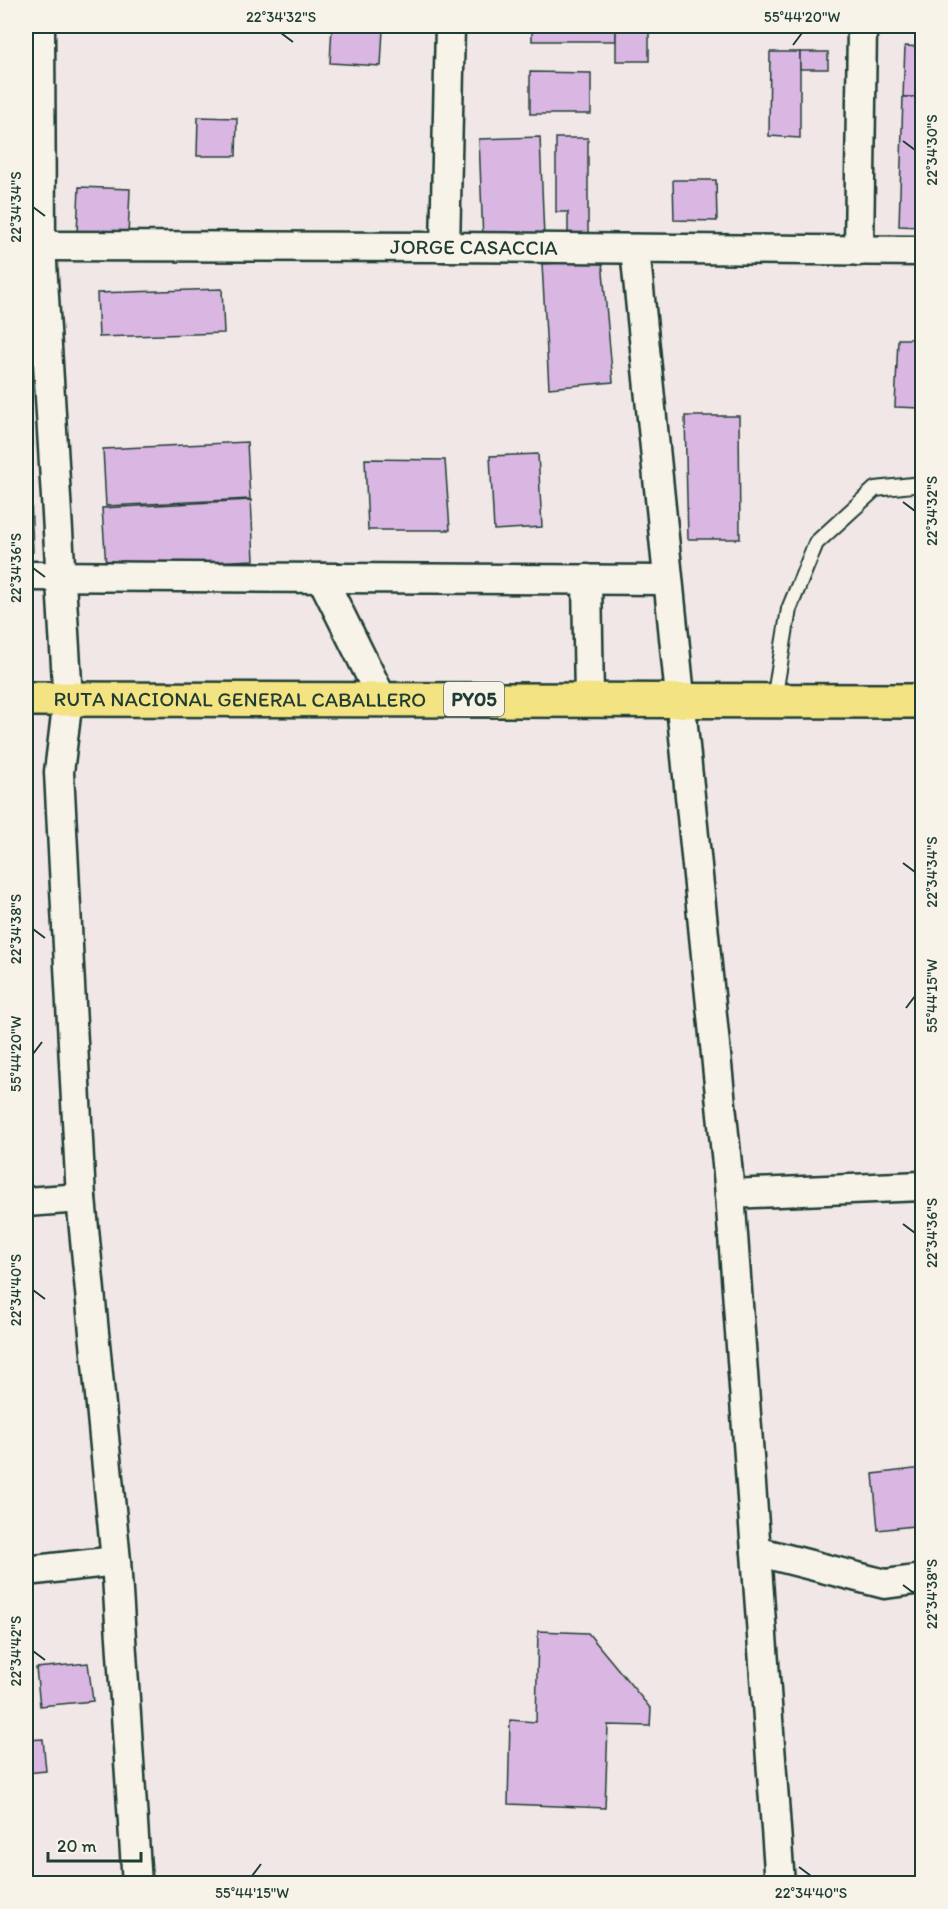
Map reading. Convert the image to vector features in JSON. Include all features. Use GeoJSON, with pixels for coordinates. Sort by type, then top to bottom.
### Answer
{"type":"FeatureCollection","features":[{"type":"Feature","properties":{"kind":"highway","name":"RUTA NACIONAL GENERAL CABALLERO"},"geometry":{"type":"LineString","coordinates":[[26,699],[922,701]]}},
{"type":"Feature","properties":{"kind":"street"},"geometry":{"type":"LineString","coordinates":[[40,26],[33,246],[61,576],[68,699],[59,772],[81,1198],[116,1561],[137,1884]]}},
{"type":"Feature","properties":{"kind":"street"},"geometry":{"type":"LineString","coordinates":[[445,247],[450,26]]}},
{"type":"Feature","properties":{"kind":"street"},"geometry":{"type":"LineString","coordinates":[[859,251],[862,26]]}},
{"type":"Feature","properties":{"kind":"street","name":"JORGE CASACCIA"},"geometry":{"type":"LineString","coordinates":[[33,246],[922,251]]}},
{"type":"Feature","properties":{"kind":"street"},"geometry":{"type":"LineString","coordinates":[[635,249],[730,1194],[780,1884]]}},
{"type":"Feature","properties":{"kind":"street"},"geometry":{"type":"LineString","coordinates":[[26,576],[667,580]]}},
{"type":"Feature","properties":{"kind":"street"},"geometry":{"type":"LineString","coordinates":[[322,578],[382,699]]}},
{"type":"Feature","properties":{"kind":"street"},"geometry":{"type":"LineString","coordinates":[[587,579],[589,699]]}},
{"type":"Feature","properties":{"kind":"street"},"geometry":{"type":"LineString","coordinates":[[730,1194],[922,1186]]}},
{"type":"Feature","properties":{"kind":"street"},"geometry":{"type":"LineString","coordinates":[[26,1202],[81,1198]]}},
{"type":"Feature","properties":{"kind":"street"},"geometry":{"type":"LineString","coordinates":[[756,1551],[885,1584],[922,1579]]}},
{"type":"Feature","properties":{"kind":"street"},"geometry":{"type":"LineString","coordinates":[[26,1571],[116,1561]]}},
{"type":"Feature","properties":{"kind":"lane"},"geometry":{"type":"LineString","coordinates":[[774,700],[789,609],[816,543],[875,489],[922,484]]}},
{"type":"Feature","properties":{"kind":"building"},"geometry":{"type":"Polygon","coordinates":[[[332,26],[383,29],[381,66],[330,63],[332,26]]]}},
{"type":"Feature","properties":{"kind":"building"},"geometry":{"type":"Polygon","coordinates":[[[532,26],[616,26],[616,41],[532,41],[532,26]]]}},
{"type":"Feature","properties":{"kind":"building"},"geometry":{"type":"Polygon","coordinates":[[[616,26],[649,26],[649,61],[616,61],[616,26]]]}},
{"type":"Feature","properties":{"kind":"building"},"geometry":{"type":"Polygon","coordinates":[[[918,26],[922,26],[922,44],[918,44],[918,26]]]}},
{"type":"Feature","properties":{"kind":"building"},"geometry":{"type":"Polygon","coordinates":[[[905,46],[922,47],[922,97],[903,97],[905,46]]]}},
{"type":"Feature","properties":{"kind":"building"},"geometry":{"type":"Polygon","coordinates":[[[770,52],[800,52],[800,138],[769,136],[770,52]]]}},
{"type":"Feature","properties":{"kind":"building"},"geometry":{"type":"Polygon","coordinates":[[[800,52],[828,52],[828,69],[800,69],[800,52]]]}},
{"type":"Feature","properties":{"kind":"building"},"geometry":{"type":"Polygon","coordinates":[[[530,72],[591,73],[591,114],[530,114],[530,72]]]}},
{"type":"Feature","properties":{"kind":"building"},"geometry":{"type":"Polygon","coordinates":[[[903,97],[922,97],[922,227],[899,226],[903,97]]]}},
{"type":"Feature","properties":{"kind":"building"},"geometry":{"type":"Polygon","coordinates":[[[198,117],[237,118],[236,156],[197,156],[198,117]]]}},
{"type":"Feature","properties":{"kind":"building"},"geometry":{"type":"Polygon","coordinates":[[[540,137],[544,238],[483,240],[479,139],[540,137]]]}},
{"type":"Feature","properties":{"kind":"building"},"geometry":{"type":"Polygon","coordinates":[[[556,138],[588,138],[588,236],[568,235],[568,212],[556,212],[556,138]]]}},
{"type":"Feature","properties":{"kind":"building"},"geometry":{"type":"Polygon","coordinates":[[[673,180],[716,180],[717,221],[674,220],[673,180]]]}},
{"type":"Feature","properties":{"kind":"building"},"geometry":{"type":"Polygon","coordinates":[[[79,187],[130,189],[128,236],[77,234],[79,187]]]}},
{"type":"Feature","properties":{"kind":"building"},"geometry":{"type":"Polygon","coordinates":[[[602,261],[613,382],[549,388],[542,264],[602,261]]]}},
{"type":"Feature","properties":{"kind":"building"},"geometry":{"type":"Polygon","coordinates":[[[222,289],[224,333],[99,337],[97,293],[222,289]]]}},
{"type":"Feature","properties":{"kind":"building"},"geometry":{"type":"Polygon","coordinates":[[[898,339],[922,339],[922,408],[895,407],[898,339]]]}},
{"type":"Feature","properties":{"kind":"building"},"geometry":{"type":"Polygon","coordinates":[[[26,415],[31,415],[33,445],[26,445],[26,415]]]}},
{"type":"Feature","properties":{"kind":"building"},"geometry":{"type":"Polygon","coordinates":[[[685,416],[739,416],[740,539],[688,539],[685,416]]]}},
{"type":"Feature","properties":{"kind":"building"},"geometry":{"type":"Polygon","coordinates":[[[247,442],[250,499],[106,506],[103,449],[247,442]]]}},
{"type":"Feature","properties":{"kind":"building"},"geometry":{"type":"Polygon","coordinates":[[[538,454],[542,527],[494,530],[490,456],[538,454]]]}},
{"type":"Feature","properties":{"kind":"building"},"geometry":{"type":"Polygon","coordinates":[[[365,459],[445,460],[450,530],[368,530],[365,459]]]}},
{"type":"Feature","properties":{"kind":"building"},"geometry":{"type":"Polygon","coordinates":[[[26,469],[30,469],[33,552],[26,552],[26,469]]]}},
{"type":"Feature","properties":{"kind":"building"},"geometry":{"type":"Polygon","coordinates":[[[251,500],[254,560],[106,567],[102,508],[251,500]]]}},
{"type":"Feature","properties":{"kind":"building"},"geometry":{"type":"Polygon","coordinates":[[[26,1392],[30,1432],[26,1432],[26,1392]]]}},
{"type":"Feature","properties":{"kind":"building"},"geometry":{"type":"Polygon","coordinates":[[[922,1468],[922,1525],[878,1530],[873,1474],[922,1468]]]}},
{"type":"Feature","properties":{"kind":"building"},"geometry":{"type":"Polygon","coordinates":[[[538,1631],[588,1633],[651,1709],[650,1726],[608,1725],[605,1808],[508,1804],[510,1720],[536,1722],[538,1631]]]}},
{"type":"Feature","properties":{"kind":"building"},"geometry":{"type":"Polygon","coordinates":[[[88,1663],[93,1701],[40,1706],[36,1668],[88,1663]]]}},
{"type":"Feature","properties":{"kind":"building"},"geometry":{"type":"Polygon","coordinates":[[[43,1739],[46,1771],[26,1773],[26,1740],[43,1739]]]}}]}
